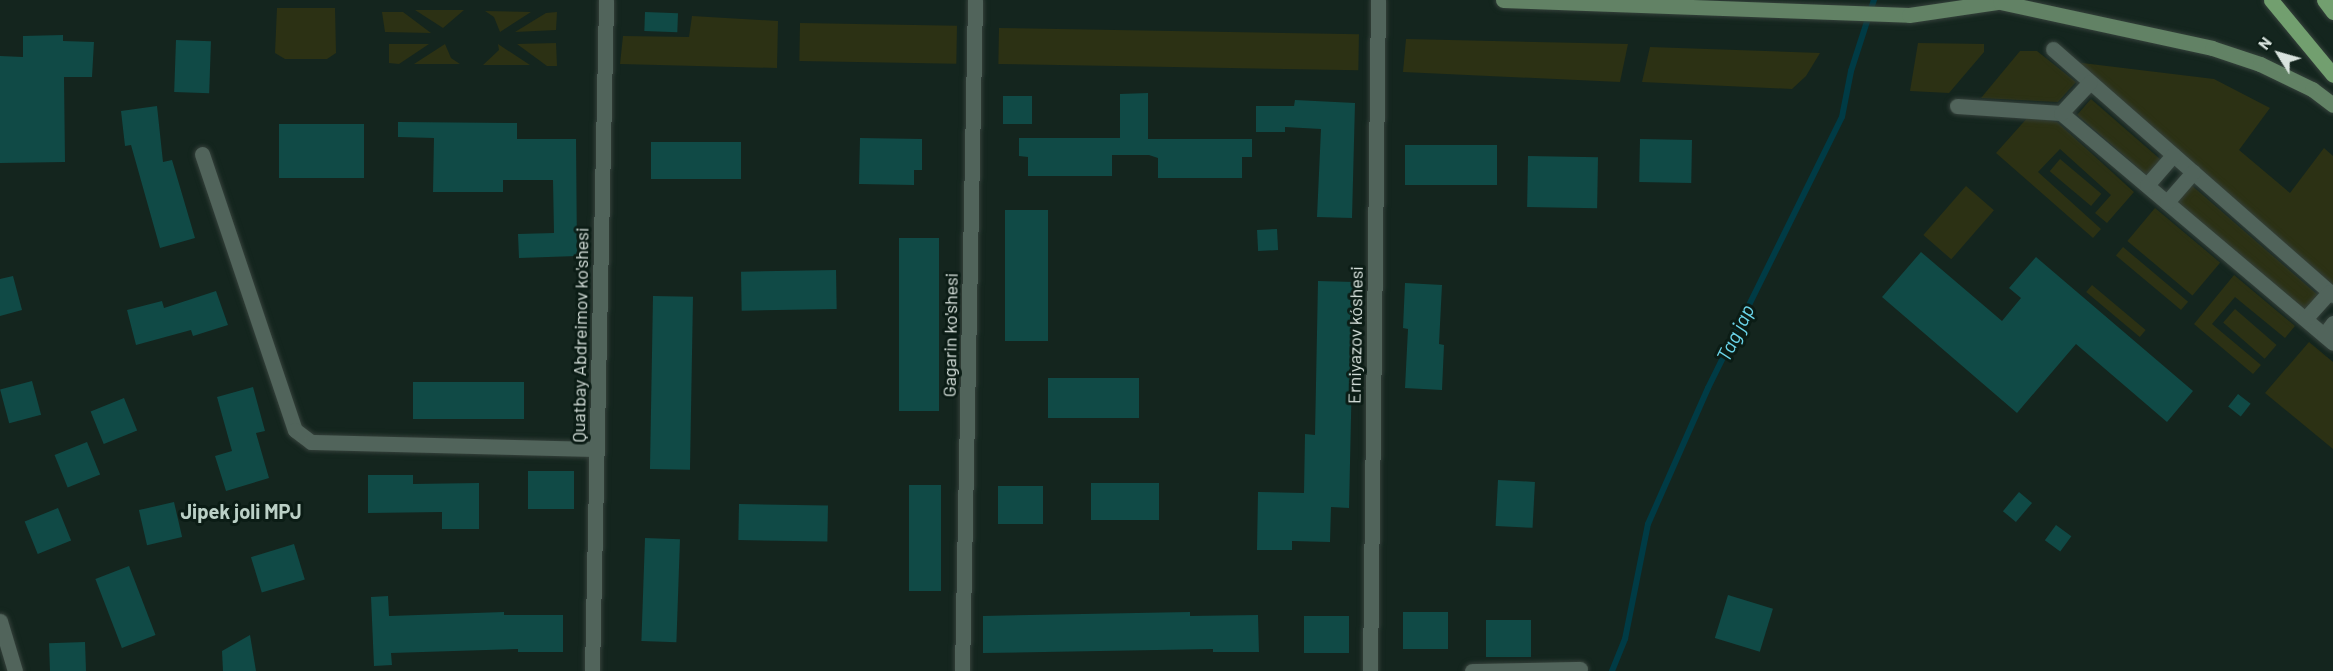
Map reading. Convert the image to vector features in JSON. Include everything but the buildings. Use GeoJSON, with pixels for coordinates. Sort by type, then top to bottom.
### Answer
{"type":"FeatureCollection","features":[{"type":"Feature","properties":{"kind":"main road"},"geometry":{"type":"LineString","coordinates":[[1503,0],[1909,15],[2005,1],[2212,48],[2260,64],[2312,89],[2333,105]]}},
{"type":"Feature","properties":{"kind":"main road"},"geometry":{"type":"LineString","coordinates":[[2271,0],[2333,75]]}},
{"type":"Feature","properties":{"kind":"main road"},"geometry":{"type":"LineString","coordinates":[[2324,0],[2333,12]]}},
{"type":"Feature","properties":{"kind":"street","name":"Quatbay Abdreimov ko'shesi"},"geometry":{"type":"LineString","coordinates":[[592,671],[606,0]]}},
{"type":"Feature","properties":{"kind":"street","name":"Gagarin ko'shesi"},"geometry":{"type":"LineString","coordinates":[[962,671],[975,0]]}},
{"type":"Feature","properties":{"kind":"street","name":"Erniyazov kóshesi"},"geometry":{"type":"LineString","coordinates":[[1370,671],[1378,0]]}},
{"type":"Feature","properties":{"kind":"street"},"geometry":{"type":"LineString","coordinates":[[2053,49],[2331,294],[2306,319]]}},
{"type":"Feature","properties":{"kind":"street"},"geometry":{"type":"LineString","coordinates":[[2061,112],[2090,82]]}},
{"type":"Feature","properties":{"kind":"street"},"geometry":{"type":"LineString","coordinates":[[1957,106],[2061,112],[2306,319],[2330,333]]}},
{"type":"Feature","properties":{"kind":"street"},"geometry":{"type":"LineString","coordinates":[[202,154],[295,430],[311,442],[597,449]]}},
{"type":"Feature","properties":{"kind":"street"},"geometry":{"type":"LineString","coordinates":[[2147,185],[2173,155]]}},
{"type":"Feature","properties":{"kind":"street"},"geometry":{"type":"LineString","coordinates":[[2167,202],[2193,172]]}},
{"type":"Feature","properties":{"kind":"street"},"geometry":{"type":"LineString","coordinates":[[0,621],[15,671]]}},
{"type":"Feature","properties":{"kind":"street"},"geometry":{"type":"LineString","coordinates":[[1472,671],[1580,669]]}},
{"type":"Feature","properties":{"kind":"green space"},"geometry":{"type":"Polygon","coordinates":[[[277,8],[335,8],[336,53],[327,59],[285,59],[275,53],[277,8]]]}},
{"type":"Feature","properties":{"kind":"green space"},"geometry":{"type":"Polygon","coordinates":[[[415,10],[464,10],[443,28],[415,10]]]}},
{"type":"Feature","properties":{"kind":"green space"},"geometry":{"type":"Polygon","coordinates":[[[485,11],[531,12],[500,32],[494,17],[485,11]]]}},
{"type":"Feature","properties":{"kind":"green space"},"geometry":{"type":"Polygon","coordinates":[[[382,12],[403,12],[431,33],[385,32],[382,12]]]}},
{"type":"Feature","properties":{"kind":"green space"},"geometry":{"type":"Polygon","coordinates":[[[557,12],[556,30],[515,32],[546,13],[557,12]]]}},
{"type":"Feature","properties":{"kind":"green space"},"geometry":{"type":"Polygon","coordinates":[[[692,16],[778,21],[777,68],[620,64],[623,36],[689,37],[692,16]]]}},
{"type":"Feature","properties":{"kind":"green space"},"geometry":{"type":"Polygon","coordinates":[[[800,23],[957,26],[956,64],[799,61],[800,23]]]}},
{"type":"Feature","properties":{"kind":"green space"},"geometry":{"type":"Polygon","coordinates":[[[999,28],[1359,34],[1358,70],[998,64],[999,28]]]}},
{"type":"Feature","properties":{"kind":"green space"},"geometry":{"type":"Polygon","coordinates":[[[1406,39],[1628,44],[1620,82],[1403,72],[1406,39]]]}},
{"type":"Feature","properties":{"kind":"green space"},"geometry":{"type":"Polygon","coordinates":[[[556,43],[557,66],[547,66],[517,44],[556,43]]]}},
{"type":"Feature","properties":{"kind":"green space"},"geometry":{"type":"Polygon","coordinates":[[[1918,43],[1984,44],[1984,52],[1949,93],[1910,91],[1918,43]]]}},
{"type":"Feature","properties":{"kind":"green space"},"geometry":{"type":"Polygon","coordinates":[[[389,44],[429,44],[399,64],[389,63],[389,44]]]}},
{"type":"Feature","properties":{"kind":"green space"},"geometry":{"type":"Polygon","coordinates":[[[445,44],[451,58],[460,64],[414,64],[445,44]]]}},
{"type":"Feature","properties":{"kind":"green space"},"geometry":{"type":"Polygon","coordinates":[[[498,44],[530,65],[483,65],[499,50],[498,44]]]}},
{"type":"Feature","properties":{"kind":"green space"},"geometry":{"type":"Polygon","coordinates":[[[1650,47],[1820,53],[1806,76],[1792,89],[1642,82],[1650,47]]]}},
{"type":"Feature","properties":{"kind":"green space"},"geometry":{"type":"Polygon","coordinates":[[[2020,51],[2037,51],[2076,82],[2058,102],[1981,98],[2020,51]]]}},
{"type":"Feature","properties":{"kind":"green space"},"geometry":{"type":"Polygon","coordinates":[[[2074,62],[2214,79],[2270,108],[2239,150],[2290,193],[2324,148],[2333,156],[2333,285],[2074,62]]]}},
{"type":"Feature","properties":{"kind":"green space"},"geometry":{"type":"Polygon","coordinates":[[[2091,99],[2162,161],[2148,177],[2077,115],[2091,99]]]}},
{"type":"Feature","properties":{"kind":"green space"},"geometry":{"type":"Polygon","coordinates":[[[2029,116],[2057,122],[2134,192],[2107,223],[2095,213],[2111,195],[2060,149],[2038,172],[2101,229],[2093,238],[1996,153],[2029,116]]]}},
{"type":"Feature","properties":{"kind":"green space"},"geometry":{"type":"Polygon","coordinates":[[[2060,159],[2101,194],[2091,206],[2050,171],[2060,159]]]}},
{"type":"Feature","properties":{"kind":"green space"},"geometry":{"type":"Polygon","coordinates":[[[2189,183],[2319,296],[2304,313],[2174,200],[2189,183]]]}},
{"type":"Feature","properties":{"kind":"green space"},"geometry":{"type":"Polygon","coordinates":[[[1966,186],[1994,210],[1951,259],[1923,235],[1966,186]]]}},
{"type":"Feature","properties":{"kind":"green space"},"geometry":{"type":"Polygon","coordinates":[[[2155,208],[2220,263],[2192,296],[2127,241],[2155,208]]]}},
{"type":"Feature","properties":{"kind":"green space"},"geometry":{"type":"Polygon","coordinates":[[[2123,247],[2188,302],[2181,310],[2116,255],[2123,247]]]}},
{"type":"Feature","properties":{"kind":"green space"},"geometry":{"type":"Polygon","coordinates":[[[2234,275],[2295,326],[2285,338],[2235,297],[2212,324],[2261,365],[2253,374],[2194,324],[2234,275]]]}},
{"type":"Feature","properties":{"kind":"green space"},"geometry":{"type":"Polygon","coordinates":[[[2092,285],[2146,330],[2140,337],[2086,292],[2092,285]]]}},
{"type":"Feature","properties":{"kind":"green space"},"geometry":{"type":"Polygon","coordinates":[[[2235,309],[2277,345],[2265,359],[2223,323],[2235,309]]]}},
{"type":"Feature","properties":{"kind":"green space"},"geometry":{"type":"Polygon","coordinates":[[[2309,342],[2333,362],[2333,449],[2265,393],[2309,342]]]}},
{"type":"Feature","properties":{"kind":"waterway","name":"Tag jap"},"geometry":{"type":"LineString","coordinates":[[1612,671],[1625,639],[1648,524],[1708,388],[1842,117],[1851,71],[1874,0]]}},
{"type":"Feature","properties":{"kind":"district","name":"Jipek joli MPJ"},"geometry":{"type":"Point","coordinates":[241,511]}}]}
